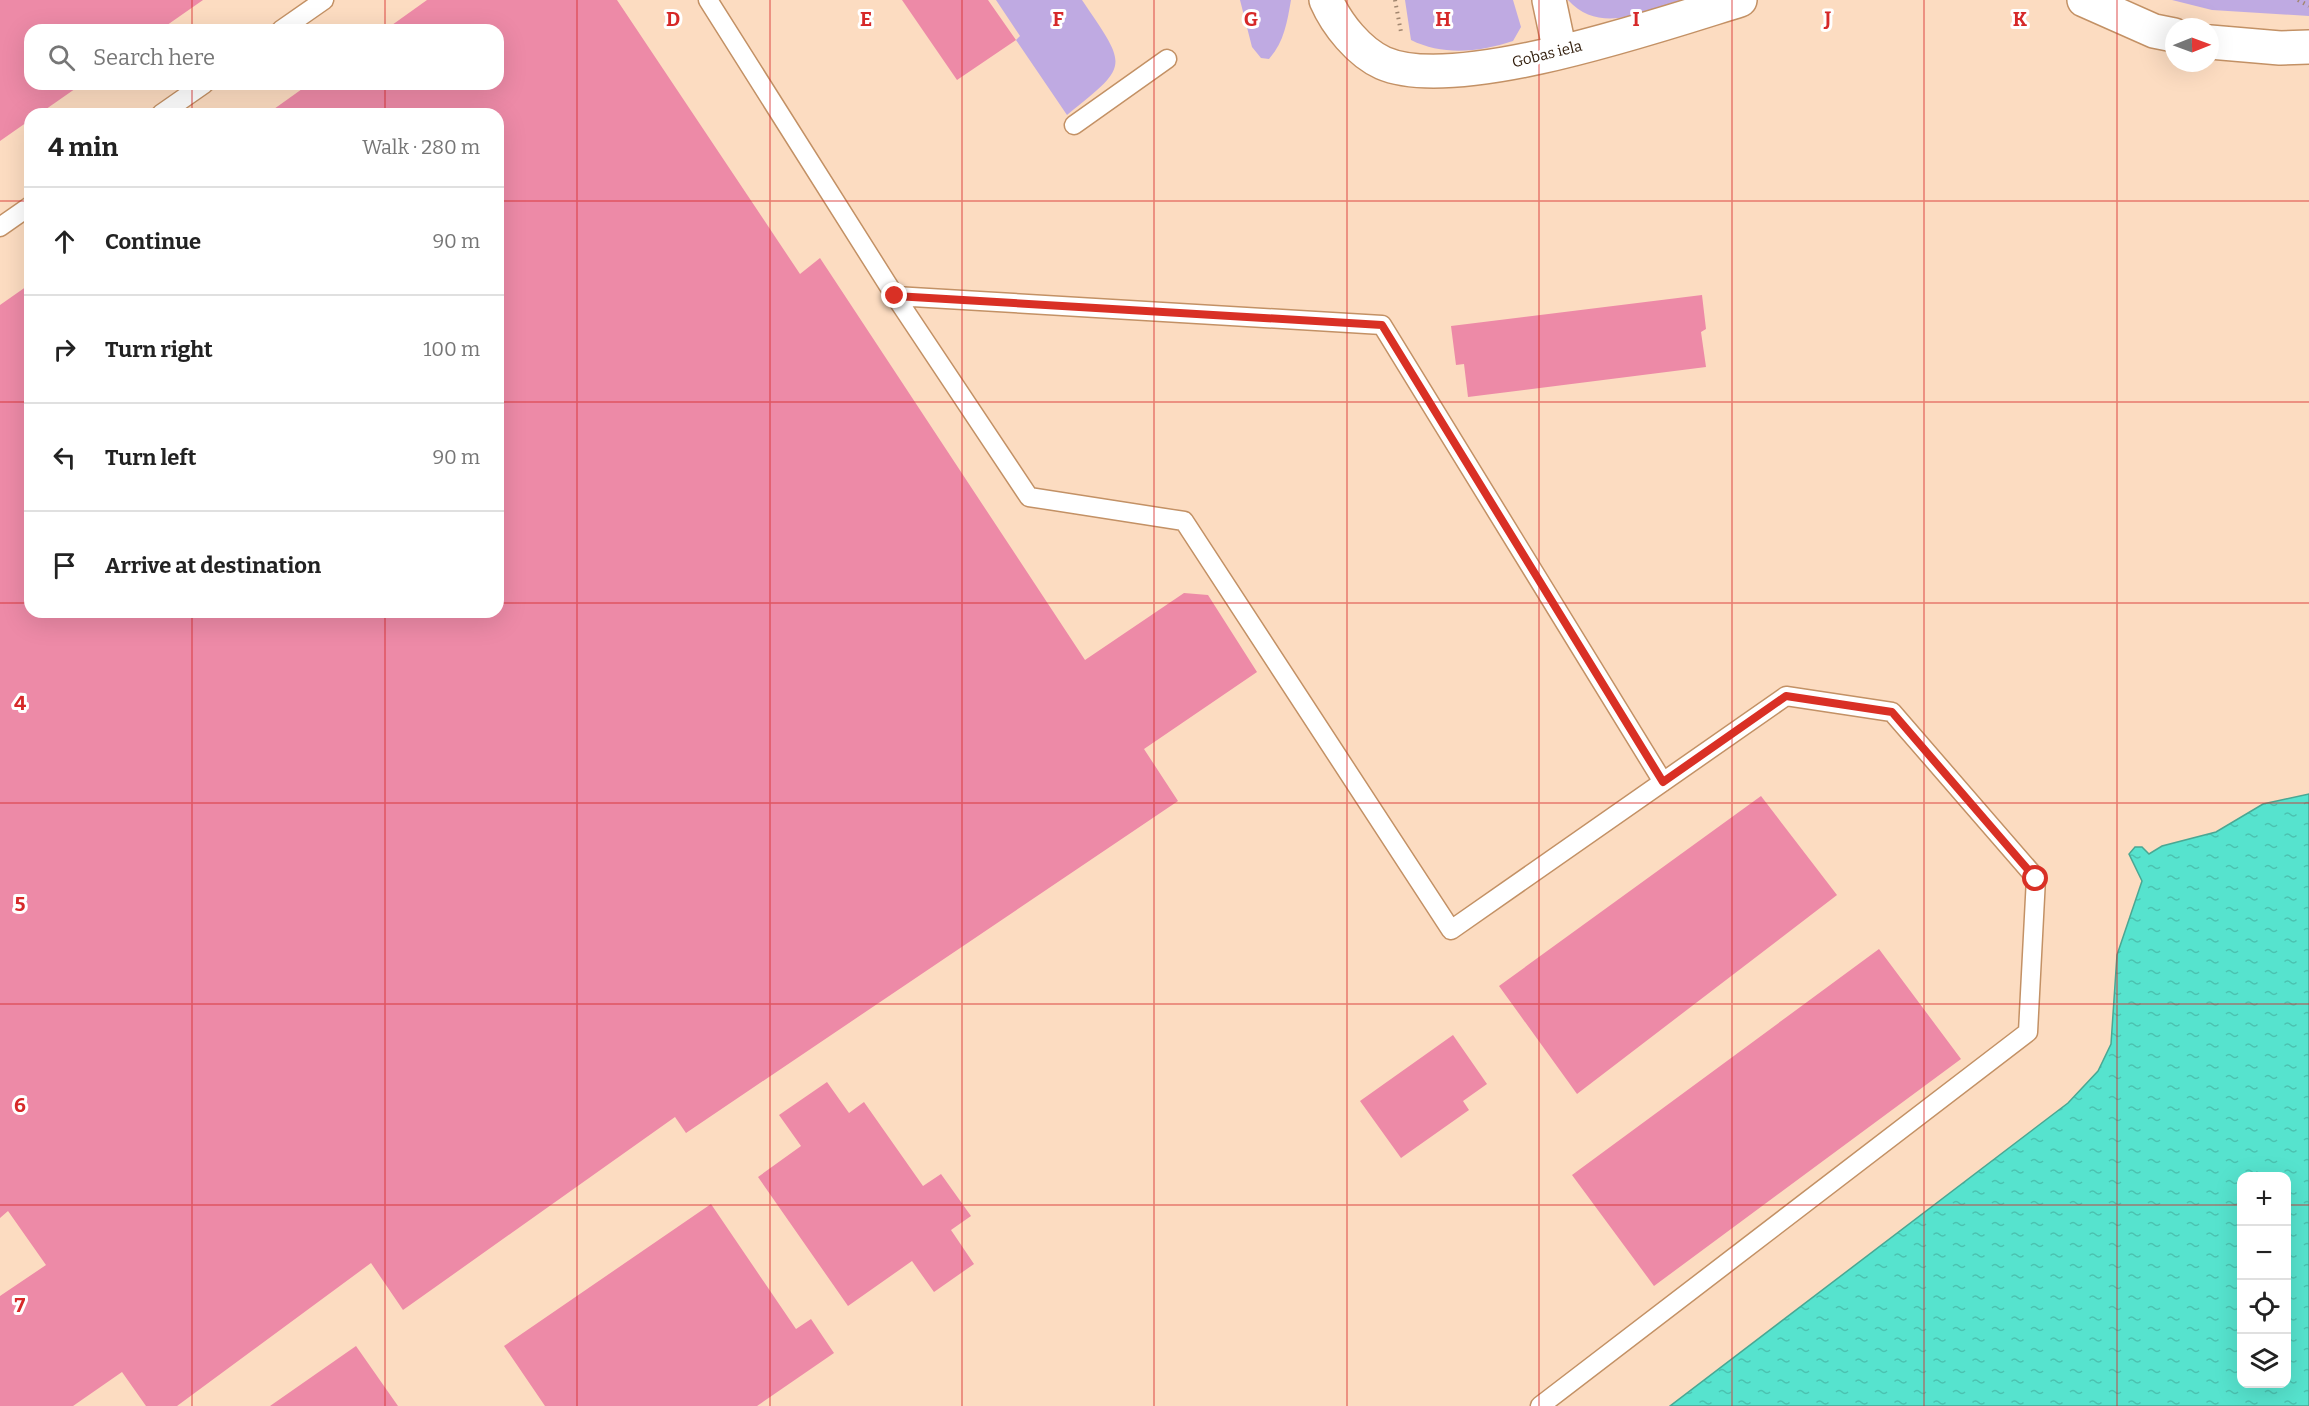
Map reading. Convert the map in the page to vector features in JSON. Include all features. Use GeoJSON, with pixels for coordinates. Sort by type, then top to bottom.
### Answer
{"type":"FeatureCollection","features":[{"type":"Feature","properties":{"kind":"street","name":"Gobas iela"},"geometry":{"type":"LineString","coordinates":[[1326,0],[1355,44],[1383,63],[1409,70],[1451,72],[1560,52],[1740,0]]}},
{"type":"Feature","properties":{"kind":"street"},"geometry":{"type":"LineString","coordinates":[[1550,0],[1560,52]]}},
{"type":"Feature","properties":{"kind":"street"},"geometry":{"type":"LineString","coordinates":[[2084,0],[2154,31],[2165,33]]}},
{"type":"Feature","properties":{"kind":"street"},"geometry":{"type":"LineString","coordinates":[[2219,43],[2280,48],[2309,47]]}},
{"type":"Feature","properties":{"kind":"lane"},"geometry":{"type":"LineString","coordinates":[[290,24],[324,0]]}},
{"type":"Feature","properties":{"kind":"lane"},"geometry":{"type":"LineString","coordinates":[[708,0],[895,296],[1029,497],[1184,521],[1451,930],[1786,696],[1892,712],[2036,879],[2028,1032],[1540,1406]]}},
{"type":"Feature","properties":{"kind":"lane"},"geometry":{"type":"LineString","coordinates":[[1074,125],[1167,59]]}},
{"type":"Feature","properties":{"kind":"lane"},"geometry":{"type":"LineString","coordinates":[[170,108],[195,90]]}},
{"type":"Feature","properties":{"kind":"lane"},"geometry":{"type":"LineString","coordinates":[[0,227],[24,210]]}},
{"type":"Feature","properties":{"kind":"lane"},"geometry":{"type":"LineString","coordinates":[[895,296],[1382,325],[1663,782]]}},
{"type":"Feature","properties":{"kind":"path"},"geometry":{"type":"LineString","coordinates":[[2298,0],[2309,6]]}},
{"type":"Feature","properties":{"kind":"shaded area"},"geometry":{"type":"Polygon","coordinates":[[[996,0],[1082,0],[1114,52],[1115,64],[1112,74],[1103,85],[1067,115],[1016,40],[1020,36],[996,0]]]}},
{"type":"Feature","properties":{"kind":"shaded area"},"geometry":{"type":"Polygon","coordinates":[[[1240,0],[1291,0],[1281,39],[1269,59],[1261,58],[1252,47],[1240,0]]]}},
{"type":"Feature","properties":{"kind":"shaded area"},"geometry":{"type":"Polygon","coordinates":[[[1405,0],[1513,0],[1521,27],[1513,41],[1488,48],[1462,51],[1423,45],[1411,40],[1405,0]]]}},
{"type":"Feature","properties":{"kind":"shaded area"},"geometry":{"type":"Polygon","coordinates":[[[1568,0],[1681,0],[1637,15],[1608,19],[1580,11],[1568,0]]]}},
{"type":"Feature","properties":{"kind":"shaded area"},"geometry":{"type":"Polygon","coordinates":[[[2172,0],[2309,0],[2309,16],[2212,10],[2172,0]]]}},
{"type":"Feature","properties":{"kind":"water"},"geometry":{"type":"Polygon","coordinates":[[[2309,794],[2309,1406],[1670,1406],[2068,1103],[2098,1071],[2111,1044],[2117,955],[2142,881],[2129,854],[2135,847],[2142,847],[2149,854],[2162,846],[2216,832],[2263,804],[2309,794]]]}},
{"type":"Feature","properties":{"kind":"building"},"geometry":{"type":"Polygon","coordinates":[[[0,0],[203,0],[169,24],[24,24],[24,90],[73,90],[48,108],[24,108],[24,124],[0,141],[0,0]]]}},
{"type":"Feature","properties":{"kind":"building"},"geometry":{"type":"Polygon","coordinates":[[[427,0],[617,0],[800,274],[820,258],[1085,660],[1184,593],[1208,595],[1257,672],[1144,749],[1178,801],[686,1133],[675,1117],[403,1310],[371,1263],[177,1406],[146,1406],[122,1372],[73,1406],[0,1406],[0,1296],[46,1265],[8,1211],[0,1218],[0,305],[24,288],[24,618],[504,618],[504,108],[275,108],[301,90],[504,90],[504,24],[393,24],[427,0]]]}},
{"type":"Feature","properties":{"kind":"building"},"geometry":{"type":"Polygon","coordinates":[[[902,0],[988,0],[1016,40],[957,80],[902,0]]]}},
{"type":"Feature","properties":{"kind":"building"},"geometry":{"type":"Polygon","coordinates":[[[1702,295],[1706,329],[1701,332],[1706,367],[1468,397],[1464,364],[1456,365],[1451,326],[1702,295]]]}},
{"type":"Feature","properties":{"kind":"building"},"geometry":{"type":"Polygon","coordinates":[[[1761,796],[1837,895],[1577,1094],[1499,986],[1761,796]]]}},
{"type":"Feature","properties":{"kind":"building"},"geometry":{"type":"Polygon","coordinates":[[[1879,949],[1961,1059],[1654,1286],[1572,1175],[1879,949]]]}},
{"type":"Feature","properties":{"kind":"building"},"geometry":{"type":"Polygon","coordinates":[[[1453,1035],[1487,1084],[1463,1101],[1469,1110],[1401,1158],[1360,1101],[1453,1035]]]}},
{"type":"Feature","properties":{"kind":"building"},"geometry":{"type":"Polygon","coordinates":[[[827,1082],[849,1113],[864,1102],[923,1186],[941,1174],[971,1216],[951,1230],[974,1264],[934,1292],[912,1261],[848,1306],[758,1177],[801,1146],[779,1115],[827,1082]]]}},
{"type":"Feature","properties":{"kind":"building"},"geometry":{"type":"Polygon","coordinates":[[[711,1204],[796,1329],[811,1319],[834,1353],[757,1406],[545,1406],[504,1346],[711,1204]]]}},
{"type":"Feature","properties":{"kind":"building"},"geometry":{"type":"Polygon","coordinates":[[[356,1346],[398,1406],[270,1406],[356,1346]]]}},
{"type":"Feature","properties":{"kind":"route"},"geometry":{"type":"LineString","coordinates":[[895,296],[1382,325],[1663,782],[1786,696],[1892,712],[2036,879]]}}]}
